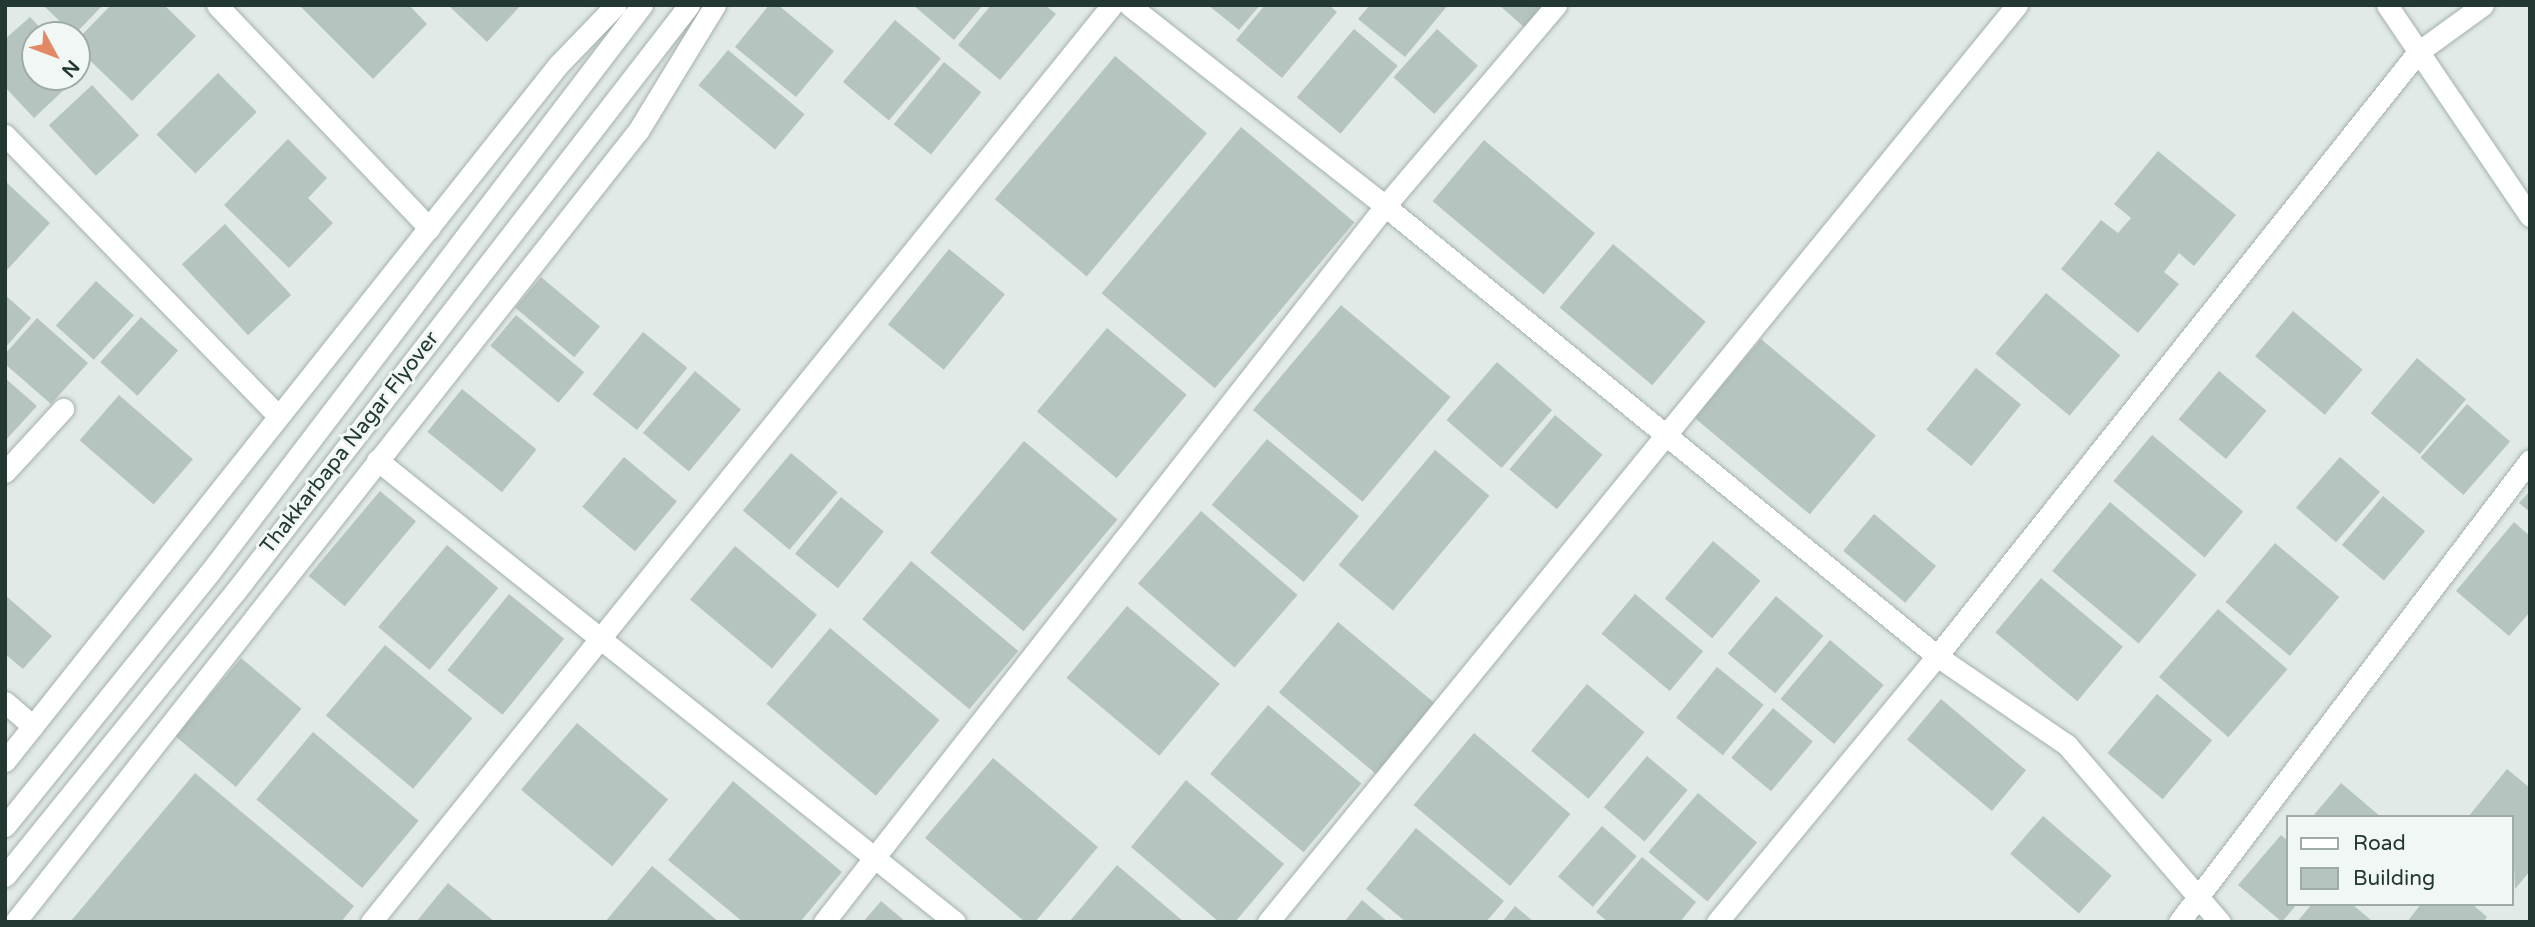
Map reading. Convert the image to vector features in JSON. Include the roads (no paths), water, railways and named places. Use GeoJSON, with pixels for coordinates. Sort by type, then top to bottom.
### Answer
{"type":"FeatureCollection","features":[{"type":"Feature","properties":{"kind":"street"},"geometry":{"type":"LineString","coordinates":[[217,5],[429,228]]}},
{"type":"Feature","properties":{"kind":"street"},"geometry":{"type":"LineString","coordinates":[[5,761],[558,65],[616,5]]}},
{"type":"Feature","properties":{"kind":"street","name":"Thakkarbapa Nagar Flyover"},"geometry":{"type":"LineString","coordinates":[[5,826],[236,540],[495,204],[593,67],[642,5]]}},
{"type":"Feature","properties":{"kind":"street","name":"Thakkarbapa Nagar Flyover"},"geometry":{"type":"LineString","coordinates":[[5,876],[235,592],[689,5]]}},
{"type":"Feature","properties":{"kind":"street"},"geometry":{"type":"LineString","coordinates":[[15,922],[638,131],[715,5]]}},
{"type":"Feature","properties":{"kind":"street"},"geometry":{"type":"LineString","coordinates":[[370,922],[603,640],[1112,5]]}},
{"type":"Feature","properties":{"kind":"street"},"geometry":{"type":"LineString","coordinates":[[1129,5],[1385,206],[1937,656],[2067,745],[2220,922]]}},
{"type":"Feature","properties":{"kind":"street"},"geometry":{"type":"LineString","coordinates":[[824,922],[1385,206],[1556,5]]}},
{"type":"Feature","properties":{"kind":"street"},"geometry":{"type":"LineString","coordinates":[[1268,922],[2017,5]]}},
{"type":"Feature","properties":{"kind":"street"},"geometry":{"type":"LineString","coordinates":[[2386,5],[2530,216]]}},
{"type":"Feature","properties":{"kind":"street"},"geometry":{"type":"LineString","coordinates":[[1717,922],[1937,656],[2418,52],[2483,5]]}},
{"type":"Feature","properties":{"kind":"street"},"geometry":{"type":"LineString","coordinates":[[5,135],[278,416]]}},
{"type":"Feature","properties":{"kind":"street"},"geometry":{"type":"LineString","coordinates":[[5,472],[63,409]]}},
{"type":"Feature","properties":{"kind":"street"},"geometry":{"type":"LineString","coordinates":[[377,460],[955,922]]}},
{"type":"Feature","properties":{"kind":"street"},"geometry":{"type":"LineString","coordinates":[[2179,922],[2530,460]]}},
{"type":"Feature","properties":{"kind":"street"},"geometry":{"type":"LineString","coordinates":[[5,702],[33,726]]}}]}
